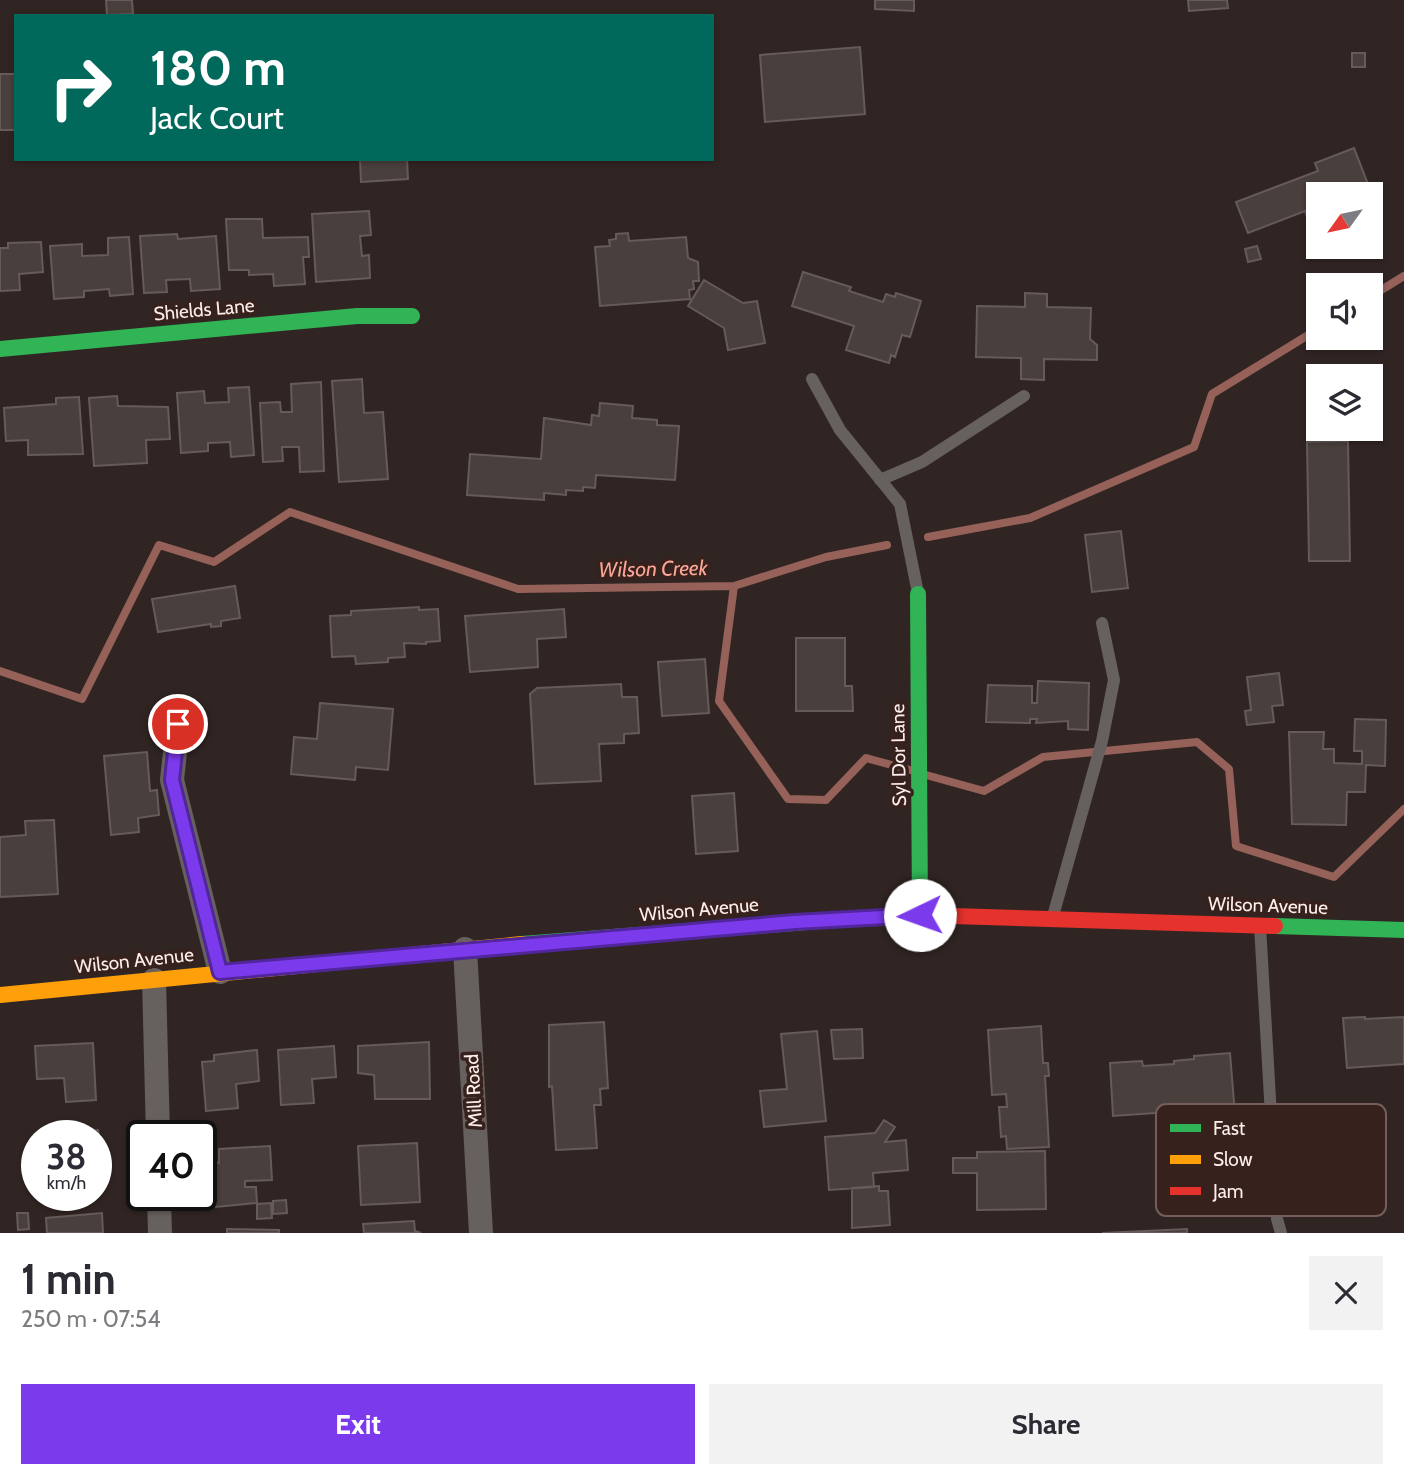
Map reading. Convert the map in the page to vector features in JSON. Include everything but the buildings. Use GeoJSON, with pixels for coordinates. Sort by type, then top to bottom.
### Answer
{"type":"FeatureCollection","features":[{"type":"Feature","properties":{"kind":"street","name":"Shields Lane"},"geometry":{"type":"LineString","coordinates":[[0,348],[357,316],[412,316]]}},
{"type":"Feature","properties":{"kind":"street","name":"Syl Dor Lane"},"geometry":{"type":"LineString","coordinates":[[918,594],[920,915]]}},
{"type":"Feature","properties":{"kind":"street"},"geometry":{"type":"LineString","coordinates":[[178,724],[172,780],[220,972]]}},
{"type":"Feature","properties":{"kind":"street","name":"Wilson Avenue"},"geometry":{"type":"LineString","coordinates":[[0,995],[465,949],[795,922],[920,915],[1404,930]]}},
{"type":"Feature","properties":{"kind":"street","name":"Mill Road"},"geometry":{"type":"LineString","coordinates":[[465,949],[481,1233]]}},
{"type":"Feature","properties":{"kind":"street"},"geometry":{"type":"LineString","coordinates":[[154,980],[158,1120]]}},
{"type":"Feature","properties":{"kind":"street"},"geometry":{"type":"LineString","coordinates":[[159,1211],[160,1233]]}},
{"type":"Feature","properties":{"kind":"lane"},"geometry":{"type":"LineString","coordinates":[[812,379],[840,430],[900,504],[918,594]]}},
{"type":"Feature","properties":{"kind":"lane"},"geometry":{"type":"LineString","coordinates":[[880,480],[922,462],[1024,396]]}},
{"type":"Feature","properties":{"kind":"lane"},"geometry":{"type":"LineString","coordinates":[[1052,919],[1102,741],[1114,680],[1102,622]]}},
{"type":"Feature","properties":{"kind":"lane"},"geometry":{"type":"LineString","coordinates":[[1260,926],[1270,1104]]}},
{"type":"Feature","properties":{"kind":"lane"},"geometry":{"type":"LineString","coordinates":[[1277,1216],[1281,1233]]}},
{"type":"Feature","properties":{"kind":"waterway"},"geometry":{"type":"LineString","coordinates":[[1383,289],[1404,276]]}},
{"type":"Feature","properties":{"kind":"waterway"},"geometry":{"type":"LineString","coordinates":[[928,537],[1030,518],[1194,447],[1212,394],[1306,336]]}},
{"type":"Feature","properties":{"kind":"waterway","name":"Wilson Creek"},"geometry":{"type":"LineString","coordinates":[[0,671],[82,699],[159,545],[214,562],[290,512],[518,589],[734,586],[719,701],[788,799],[826,800],[866,758],[910,770]]}},
{"type":"Feature","properties":{"kind":"waterway"},"geometry":{"type":"LineString","coordinates":[[734,586],[826,557],[887,545]]}},
{"type":"Feature","properties":{"kind":"waterway","name":"Wilson Creek"},"geometry":{"type":"LineString","coordinates":[[926,775],[984,791],[1043,757],[1197,742],[1229,769],[1236,846],[1334,877],[1404,809]]}},
{"type":"Feature","properties":{"kind":"traffic: fast"},"geometry":{"type":"LineString","coordinates":[[0,349],[357,316],[412,316]]}},
{"type":"Feature","properties":{"kind":"traffic: fast"},"geometry":{"type":"LineString","coordinates":[[918,594],[920,915]]}},
{"type":"Feature","properties":{"kind":"traffic: fast"},"geometry":{"type":"LineString","coordinates":[[522,944],[860,918]]}},
{"type":"Feature","properties":{"kind":"traffic: fast"},"geometry":{"type":"LineString","coordinates":[[1275,926],[1404,930]]}},
{"type":"Feature","properties":{"kind":"traffic: slow"},"geometry":{"type":"LineString","coordinates":[[0,995],[522,944]]}},
{"type":"Feature","properties":{"kind":"traffic: jam"},"geometry":{"type":"LineString","coordinates":[[860,918],[920,915],[1275,926]]}},
{"type":"Feature","properties":{"kind":"route"},"geometry":{"type":"LineString","coordinates":[[178,724],[172,780],[220,972],[795,922],[920,915]]}}]}
